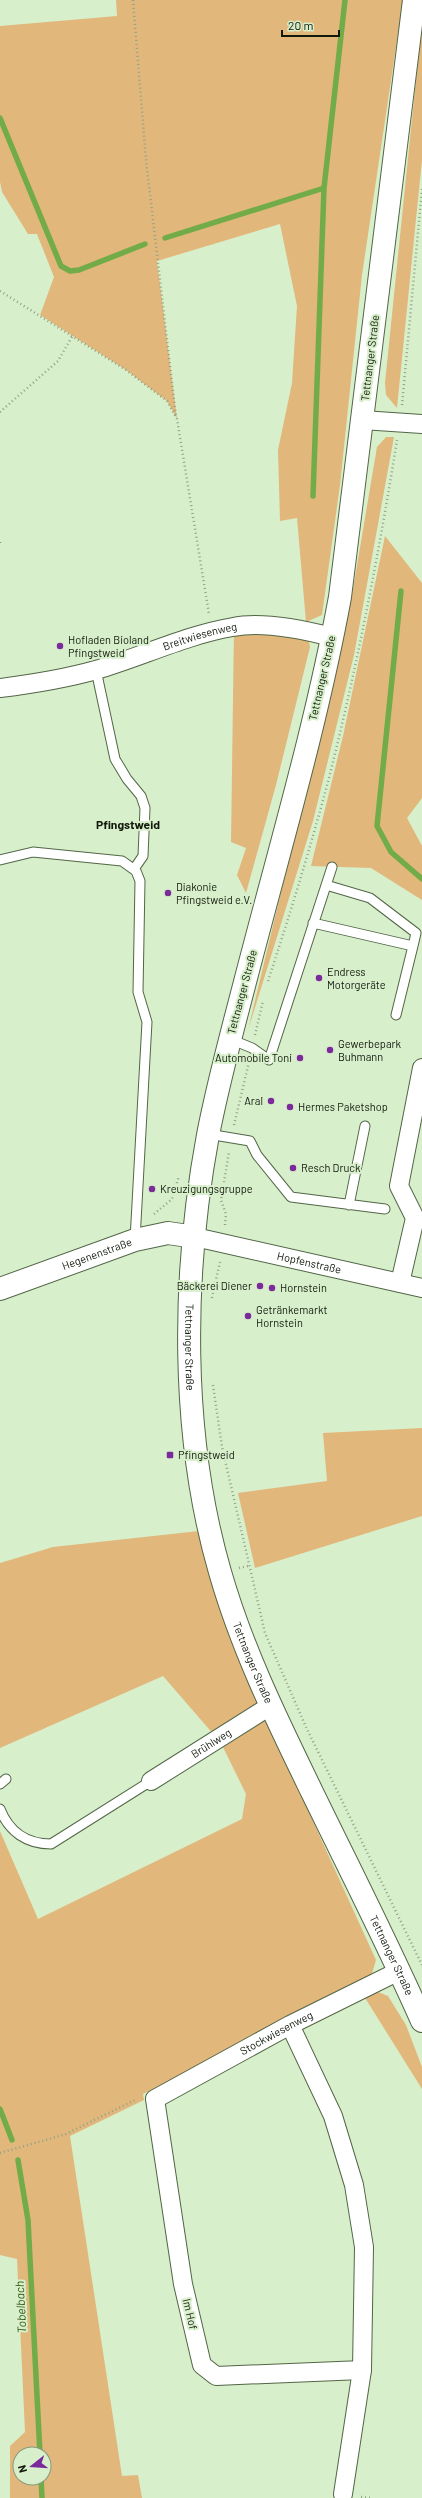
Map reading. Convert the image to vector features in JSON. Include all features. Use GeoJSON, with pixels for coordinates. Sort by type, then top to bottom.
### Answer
{"type":"FeatureCollection","features":[{"type":"Feature","properties":{"kind":"main road","name":"Tettnanger Straße"},"geometry":{"type":"LineString","coordinates":[[414,0],[362,420],[332,637],[230,1039],[208,1134],[195,1237],[190,1353],[192,1422],[196,1455],[220,1571],[251,1660],[270,1706],[399,1971],[417,1996],[422,2021]]}},
{"type":"Feature","properties":{"kind":"main road","name":"Hegenenstraße"},"geometry":{"type":"LineString","coordinates":[[0,1289],[135,1240],[168,1232],[195,1237]]}},
{"type":"Feature","properties":{"kind":"street"},"geometry":{"type":"LineString","coordinates":[[362,420],[400,424],[422,424]]}},
{"type":"Feature","properties":{"kind":"street","name":"Breitwiesenweg"},"geometry":{"type":"LineString","coordinates":[[0,688],[43,682],[96,670],[234,626],[260,626],[315,633],[332,637]]}},
{"type":"Feature","properties":{"kind":"street"},"geometry":{"type":"LineString","coordinates":[[400,1283],[415,1218],[399,1186],[422,1068]]}},
{"type":"Feature","properties":{"kind":"street","name":"Hopfenstraße"},"geometry":{"type":"LineString","coordinates":[[195,1237],[422,1288]]}},
{"type":"Feature","properties":{"kind":"street","name":"Brühlweg"},"geometry":{"type":"LineString","coordinates":[[152,1782],[270,1706]]}},
{"type":"Feature","properties":{"kind":"street","name":"Stockwiesenweg"},"geometry":{"type":"LineString","coordinates":[[155,2099],[290,2025],[399,1971]]}},
{"type":"Feature","properties":{"kind":"street"},"geometry":{"type":"LineString","coordinates":[[290,2025],[332,2116],[354,2185],[364,2247],[362,2370],[343,2494]]}},
{"type":"Feature","properties":{"kind":"street","name":"Im Hof"},"geometry":{"type":"LineString","coordinates":[[155,2099],[183,2284],[202,2365],[216,2376],[362,2370]]}},
{"type":"Feature","properties":{"kind":"lane"},"geometry":{"type":"LineString","coordinates":[[96,670],[115,759],[127,780],[141,796],[145,808],[143,856],[134,869]]}},
{"type":"Feature","properties":{"kind":"lane"},"geometry":{"type":"LineString","coordinates":[[0,860],[33,852],[122,861],[134,869],[140,881],[138,992],[147,1022],[135,1240]]}},
{"type":"Feature","properties":{"kind":"lane"},"geometry":{"type":"LineString","coordinates":[[230,1039],[252,1048],[268,1060],[332,867]]}},
{"type":"Feature","properties":{"kind":"lane"},"geometry":{"type":"LineString","coordinates":[[326,885],[370,898],[416,933],[396,1015]]}},
{"type":"Feature","properties":{"kind":"lane"},"geometry":{"type":"LineString","coordinates":[[314,923],[413,946]]}},
{"type":"Feature","properties":{"kind":"lane"},"geometry":{"type":"LineString","coordinates":[[349,1205],[364,1126]]}},
{"type":"Feature","properties":{"kind":"lane"},"geometry":{"type":"LineString","coordinates":[[208,1134],[250,1141],[257,1155],[291,1197],[385,1209]]}},
{"type":"Feature","properties":{"kind":"lane"},"geometry":{"type":"LineString","coordinates":[[0,1809],[8,1824],[24,1839],[37,1844],[51,1844],[152,1782]]}},
{"type":"Feature","properties":{"kind":"path"},"geometry":{"type":"LineString","coordinates":[[133,0],[146,160],[177,420],[206,604],[213,632]]}},
{"type":"Feature","properties":{"kind":"path"},"geometry":{"type":"LineString","coordinates":[[267,986],[329,777],[359,643],[388,501],[400,424],[422,189]]}},
{"type":"Feature","properties":{"kind":"path"},"geometry":{"type":"LineString","coordinates":[[0,291],[73,335],[126,370],[167,401],[177,420]]}},
{"type":"Feature","properties":{"kind":"path"},"geometry":{"type":"LineString","coordinates":[[0,412],[58,361],[73,335]]}},
{"type":"Feature","properties":{"kind":"path"},"geometry":{"type":"LineString","coordinates":[[212,1302],[223,1244],[226,1214],[221,1200],[232,1138],[264,999]]}},
{"type":"Feature","properties":{"kind":"path"},"geometry":{"type":"LineString","coordinates":[[212,1379],[222,1447],[265,1633],[306,1727],[422,1965]]}},
{"type":"Feature","properties":{"kind":"path"},"geometry":{"type":"LineString","coordinates":[[0,2153],[66,2134],[142,2097],[155,2099]]}},
{"type":"Feature","properties":{"kind":"shaded area"},"geometry":{"type":"Polygon","coordinates":[[[116,0],[403,0],[362,275],[340,485],[322,615],[306,622],[297,518],[280,521],[278,450],[292,383],[297,306],[280,224],[157,261],[177,419],[167,401],[126,370],[40,315],[54,277],[37,234],[28,234],[2,192],[0,182],[0,26],[117,16],[116,0]]]}},
{"type":"Feature","properties":{"kind":"shaded area"},"geometry":{"type":"Polygon","coordinates":[[[422,21],[422,160],[397,408],[386,395],[385,383],[422,21]]]}},
{"type":"Feature","properties":{"kind":"shaded area"},"geometry":{"type":"Polygon","coordinates":[[[386,437],[394,437],[354,655],[313,821],[248,1030],[352,595],[377,447],[386,437]]]}},
{"type":"Feature","properties":{"kind":"shaded area"},"geometry":{"type":"Polygon","coordinates":[[[385,536],[422,583],[422,798],[407,818],[422,846],[422,900],[371,868],[311,866],[343,736],[385,536]]]}},
{"type":"Feature","properties":{"kind":"shaded area"},"geometry":{"type":"Polygon","coordinates":[[[234,626],[307,632],[310,647],[276,785],[246,893],[237,875],[246,848],[231,842],[234,626]]]}},
{"type":"Feature","properties":{"kind":"shaded area"},"geometry":{"type":"Polygon","coordinates":[[[422,1428],[422,1516],[255,1568],[238,1493],[327,1481],[323,1433],[422,1428]]]}},
{"type":"Feature","properties":{"kind":"shaded area"},"geometry":{"type":"Polygon","coordinates":[[[199,1531],[256,1696],[376,1960],[371,1977],[143,2094],[144,2100],[70,2136],[122,2476],[138,2475],[142,2498],[10,2498],[10,2446],[25,2432],[17,2259],[0,2255],[0,1831],[38,1919],[242,1819],[246,1794],[221,1743],[163,1676],[0,1748],[0,1563],[53,1547],[199,1531]]]}},
{"type":"Feature","properties":{"kind":"shaded area"},"geometry":{"type":"Polygon","coordinates":[[[378,1992],[388,1996],[406,2025],[422,2067],[422,2089],[362,1993],[378,1992]]]}},
{"type":"Feature","properties":{"kind":"waterway"},"geometry":{"type":"LineString","coordinates":[[313,496],[324,188],[345,0]]}},
{"type":"Feature","properties":{"kind":"waterway"},"geometry":{"type":"LineString","coordinates":[[0,118],[61,266],[70,271],[79,270],[145,244]]}},
{"type":"Feature","properties":{"kind":"waterway"},"geometry":{"type":"LineString","coordinates":[[165,238],[324,188]]}},
{"type":"Feature","properties":{"kind":"waterway"},"geometry":{"type":"LineString","coordinates":[[401,591],[377,826],[391,852],[422,879]]}},
{"type":"Feature","properties":{"kind":"waterway","name":"Tobelbach"},"geometry":{"type":"LineString","coordinates":[[0,2109],[12,2140]]}},
{"type":"Feature","properties":{"kind":"waterway","name":"Tobelbach"},"geometry":{"type":"LineString","coordinates":[[18,2160],[28,2220],[40,2446]]}},
{"type":"Feature","properties":{"kind":"waterway","name":"Tobelbach"},"geometry":{"type":"LineString","coordinates":[[41,2486],[42,2498]]}},
{"type":"Feature","properties":{"kind":"place","name":"Hofladen Bioland Pfingstweid"},"geometry":{"type":"Point","coordinates":[60,646]}},
{"type":"Feature","properties":{"kind":"place","name":"Diakonie Pfingstweid e.V."},"geometry":{"type":"Point","coordinates":[168,893]}},
{"type":"Feature","properties":{"kind":"place","name":"Endress Motorgeräte"},"geometry":{"type":"Point","coordinates":[319,978]}},
{"type":"Feature","properties":{"kind":"place","name":"Gewerbepark Buhmann"},"geometry":{"type":"Point","coordinates":[330,1050]}},
{"type":"Feature","properties":{"kind":"place","name":"Automobile Toni"},"geometry":{"type":"Point","coordinates":[300,1058]}},
{"type":"Feature","properties":{"kind":"place","name":"Aral"},"geometry":{"type":"Point","coordinates":[271,1101]}},
{"type":"Feature","properties":{"kind":"place","name":"Hermes Paketshop"},"geometry":{"type":"Point","coordinates":[290,1107]}},
{"type":"Feature","properties":{"kind":"place","name":"Resch Druck"},"geometry":{"type":"Point","coordinates":[293,1168]}},
{"type":"Feature","properties":{"kind":"place","name":"Kreuzigungsgruppe"},"geometry":{"type":"Point","coordinates":[152,1189]}},
{"type":"Feature","properties":{"kind":"place","name":"Bäckerei Diener"},"geometry":{"type":"Point","coordinates":[260,1286]}},
{"type":"Feature","properties":{"kind":"place","name":"Hornstein"},"geometry":{"type":"Point","coordinates":[272,1288]}},
{"type":"Feature","properties":{"kind":"place","name":"Getränkemarkt Hornstein"},"geometry":{"type":"Point","coordinates":[248,1316]}},
{"type":"Feature","properties":{"kind":"place","name":"Pfingstweid"},"geometry":{"type":"Point","coordinates":[170,1455]}},
{"type":"Feature","properties":{"kind":"district","name":"Pfingstweid"},"geometry":{"type":"Point","coordinates":[128,825]}}]}
